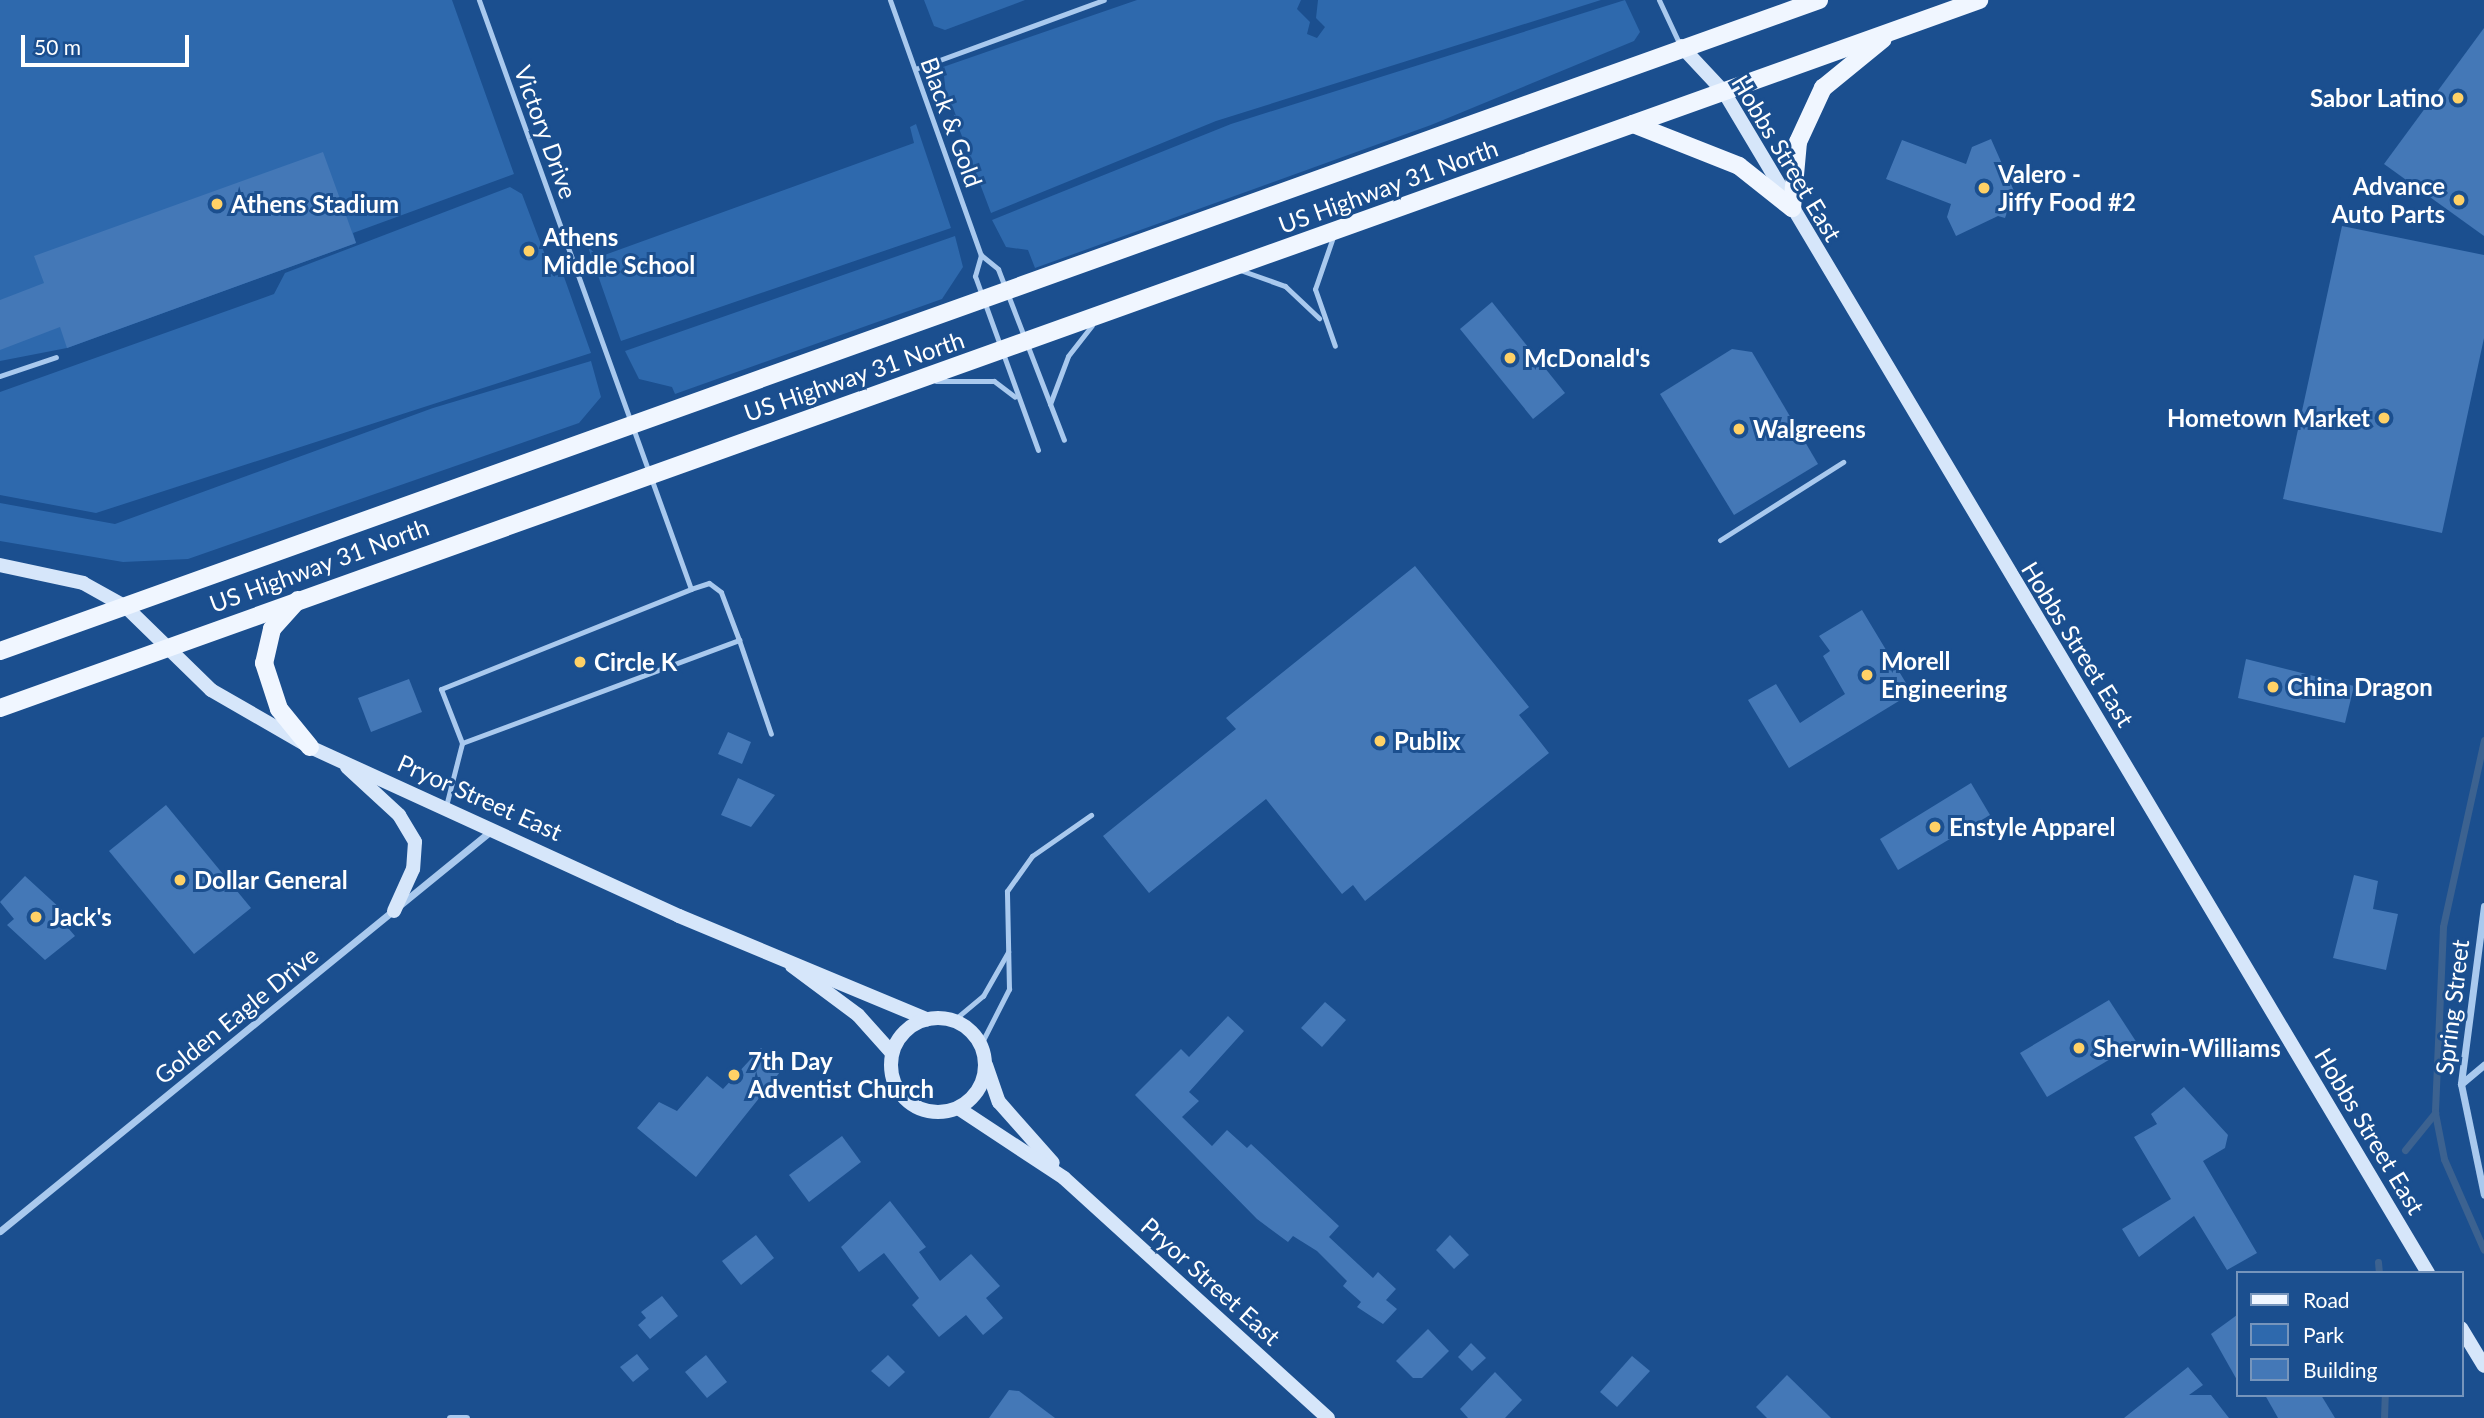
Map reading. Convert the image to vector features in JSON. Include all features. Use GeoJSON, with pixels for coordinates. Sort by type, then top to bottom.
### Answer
{"type":"FeatureCollection","features":[{"type":"Feature","properties":{"kind":"main road","name":"US Highway 31 North"},"geometry":{"type":"LineString","coordinates":[[0,651],[632,424],[981,295],[1681,46],[1819,0]]}},
{"type":"Feature","properties":{"kind":"main road","name":"US Highway 31 North"},"geometry":{"type":"LineString","coordinates":[[0,708],[167,645],[1001,351],[1979,0]]}},
{"type":"Feature","properties":{"kind":"main road"},"geometry":{"type":"LineString","coordinates":[[1791,208],[1798,142],[1823,88],[1894,31]]}},
{"type":"Feature","properties":{"kind":"main road"},"geometry":{"type":"LineString","coordinates":[[1633,124],[1739,166],[1791,208]]}},
{"type":"Feature","properties":{"kind":"main road"},"geometry":{"type":"LineString","coordinates":[[300,598],[272,629],[264,663],[279,709],[310,747]]}},
{"type":"Feature","properties":{"kind":"street","name":"Hobbs Street East"},"geometry":{"type":"LineString","coordinates":[[1681,46],[1724,92],[2427,1271]]}},
{"type":"Feature","properties":{"kind":"street","name":"Pryor Street East"},"geometry":{"type":"LineString","coordinates":[[0,565],[83,583],[125,607],[211,690],[310,747],[496,827],[791,965],[927,1019]]}},
{"type":"Feature","properties":{"kind":"street"},"geometry":{"type":"LineString","coordinates":[[338,759],[399,815],[415,842],[413,869],[394,911]]}},
{"type":"Feature","properties":{"kind":"street","name":"Golden Eagle Drive"},"geometry":{"type":"LineString","coordinates":[[0,1231],[496,827]]}},
{"type":"Feature","properties":{"kind":"street","name":"Spring Street"},"geometry":{"type":"LineString","coordinates":[[2484,906],[2461,1084],[2484,1195]]}},
{"type":"Feature","properties":{"kind":"street","name":"Pryor Street East"},"geometry":{"type":"LineString","coordinates":[[791,965],[858,1015],[892,1053]]}},
{"type":"Feature","properties":{"kind":"street"},"geometry":{"type":"LineString","coordinates":[[927,1019],[954,1020],[981,1044],[985,1060],[979,1088],[958,1108],[932,1112],[907,1101],[893,1079],[892,1053],[905,1031],[927,1019]]}},
{"type":"Feature","properties":{"kind":"street","name":"Pryor Street East"},"geometry":{"type":"LineString","coordinates":[[985,1060],[999,1101],[1064,1178],[1328,1418]]}},
{"type":"Feature","properties":{"kind":"street"},"geometry":{"type":"LineString","coordinates":[[2461,1084],[2484,1065]]}},
{"type":"Feature","properties":{"kind":"street","name":"Pryor Street East"},"geometry":{"type":"LineString","coordinates":[[958,1108],[1064,1178]]}},
{"type":"Feature","properties":{"kind":"street"},"geometry":{"type":"LineString","coordinates":[[2463,1331],[2484,1366]]}},
{"type":"Feature","properties":{"kind":"street"},"geometry":{"type":"LineString","coordinates":[[450,1418],[466,1418]]}},
{"type":"Feature","properties":{"kind":"lane","name":"Victory Drive"},"geometry":{"type":"LineString","coordinates":[[479,0],[691,589]]}},
{"type":"Feature","properties":{"kind":"lane","name":"Black & Gold"},"geometry":{"type":"LineString","coordinates":[[890,0],[981,255],[998,269],[1064,440]]}},
{"type":"Feature","properties":{"kind":"lane"},"geometry":{"type":"LineString","coordinates":[[915,69],[1104,0]]}},
{"type":"Feature","properties":{"kind":"lane"},"geometry":{"type":"LineString","coordinates":[[1659,0],[1681,46]]}},
{"type":"Feature","properties":{"kind":"lane"},"geometry":{"type":"LineString","coordinates":[[1335,346],[1325,326],[1316,276],[1339,229]]}},
{"type":"Feature","properties":{"kind":"lane","name":"Black & Gold"},"geometry":{"type":"LineString","coordinates":[[981,255],[975,276],[1038,450]]}},
{"type":"Feature","properties":{"kind":"lane"},"geometry":{"type":"LineString","coordinates":[[1232,268],[1285,286],[1325,326]]}},
{"type":"Feature","properties":{"kind":"lane"},"geometry":{"type":"LineString","coordinates":[[1050,404],[1068,356],[1103,314]]}},
{"type":"Feature","properties":{"kind":"lane"},"geometry":{"type":"LineString","coordinates":[[0,376],[55,357]]}},
{"type":"Feature","properties":{"kind":"lane"},"geometry":{"type":"LineString","coordinates":[[912,382],[994,381],[1020,403]]}},
{"type":"Feature","properties":{"kind":"lane"},"geometry":{"type":"LineString","coordinates":[[1720,540],[1843,462]]}},
{"type":"Feature","properties":{"kind":"lane"},"geometry":{"type":"LineString","coordinates":[[446,806],[462,743],[441,697],[446,685],[709,583],[721,592],[771,734]]}},
{"type":"Feature","properties":{"kind":"lane"},"geometry":{"type":"LineString","coordinates":[[462,743],[740,640]]}},
{"type":"Feature","properties":{"kind":"lane"},"geometry":{"type":"LineString","coordinates":[[981,1044],[1009,989],[1009,950],[1003,910],[1018,872],[1091,815]]}},
{"type":"Feature","properties":{"kind":"lane"},"geometry":{"type":"LineString","coordinates":[[954,1020],[983,996],[1009,950]]}},
{"type":"Feature","properties":{"kind":"green space","name":"Athens Stadium"},"geometry":{"type":"Polygon","coordinates":[[[0,0],[452,0],[514,174],[353,233],[356,243],[67,348],[0,361],[0,0]]]}},
{"type":"Feature","properties":{"kind":"green space"},"geometry":{"type":"Polygon","coordinates":[[[924,0],[1025,0],[945,30],[934,26],[924,0]]]}},
{"type":"Feature","properties":{"kind":"green space"},"geometry":{"type":"Polygon","coordinates":[[[1137,0],[1301,0],[1297,9],[1310,22],[1307,34],[1317,38],[1325,27],[1316,18],[1318,0],[1601,0],[1216,121],[991,213],[946,94],[943,67],[1137,0]]]}},
{"type":"Feature","properties":{"kind":"green space"},"geometry":{"type":"Polygon","coordinates":[[[1625,0],[1640,32],[1634,41],[1431,125],[1035,268],[1028,250],[1006,247],[992,220],[1231,124],[1625,0]]]}},
{"type":"Feature","properties":{"kind":"green space"},"geometry":{"type":"Polygon","coordinates":[[[916,124],[951,228],[621,341],[588,247],[599,257],[914,143],[910,127],[916,124]]]}},
{"type":"Feature","properties":{"kind":"green space"},"geometry":{"type":"Polygon","coordinates":[[[510,187],[522,194],[553,276],[563,274],[591,353],[96,513],[0,495],[0,392],[274,294],[285,273],[510,187]]]}},
{"type":"Feature","properties":{"kind":"green space"},"geometry":{"type":"Polygon","coordinates":[[[955,236],[963,267],[942,299],[675,394],[672,387],[639,379],[625,351],[955,236]]]}},
{"type":"Feature","properties":{"kind":"green space"},"geometry":{"type":"Polygon","coordinates":[[[591,361],[601,397],[579,423],[188,559],[123,562],[0,541],[0,503],[115,524],[433,408],[591,361]]]}},
{"type":"Feature","properties":{"kind":"building","name":"Advance Auto Parts"},"geometry":{"type":"Polygon","coordinates":[[[2484,28],[2484,236],[2384,164],[2484,28]]]}},
{"type":"Feature","properties":{"kind":"building"},"geometry":{"type":"Polygon","coordinates":[[[1991,139],[2014,191],[2005,218],[1998,216],[1956,236],[1947,217],[1951,204],[1886,179],[1902,140],[1966,164],[1972,147],[1991,139]]]}},
{"type":"Feature","properties":{"kind":"building"},"geometry":{"type":"Polygon","coordinates":[[[323,152],[356,243],[67,348],[60,327],[0,350],[0,300],[44,283],[34,256],[323,152]]]}},
{"type":"Feature","properties":{"kind":"building","name":"Hometown Market"},"geometry":{"type":"Polygon","coordinates":[[[2342,226],[2484,255],[2484,338],[2442,533],[2283,499],[2342,226]]]}},
{"type":"Feature","properties":{"kind":"building","name":"McDonald's"},"geometry":{"type":"Polygon","coordinates":[[[1492,302],[1565,393],[1533,419],[1460,329],[1492,302]]]}},
{"type":"Feature","properties":{"kind":"building","name":"Walgreens"},"geometry":{"type":"Polygon","coordinates":[[[1732,349],[1752,352],[1818,464],[1734,515],[1660,394],[1732,349]]]}},
{"type":"Feature","properties":{"kind":"building","name":"Publix"},"geometry":{"type":"Polygon","coordinates":[[[1415,566],[1529,707],[1519,715],[1549,753],[1365,901],[1353,885],[1342,894],[1266,799],[1149,893],[1103,836],[1236,729],[1226,718],[1415,566]]]}},
{"type":"Feature","properties":{"kind":"building","name":"Morell Engineering"},"geometry":{"type":"Polygon","coordinates":[[[1862,610],[1912,693],[1789,768],[1748,700],[1776,684],[1800,723],[1845,694],[1823,656],[1830,651],[1819,636],[1862,610]]]}},
{"type":"Feature","properties":{"kind":"building"},"geometry":{"type":"Polygon","coordinates":[[[2246,659],[2354,686],[2345,723],[2238,698],[2246,659]]]}},
{"type":"Feature","properties":{"kind":"building"},"geometry":{"type":"Polygon","coordinates":[[[409,679],[422,712],[371,732],[358,698],[409,679]]]}},
{"type":"Feature","properties":{"kind":"building"},"geometry":{"type":"Polygon","coordinates":[[[728,732],[751,742],[742,764],[718,754],[728,732]]]}},
{"type":"Feature","properties":{"kind":"building"},"geometry":{"type":"Polygon","coordinates":[[[738,778],[775,795],[751,827],[721,815],[738,778]]]}},
{"type":"Feature","properties":{"kind":"building","name":"Enstyle Apparel"},"geometry":{"type":"Polygon","coordinates":[[[1971,783],[1990,815],[1898,870],[1880,839],[1971,783]]]}},
{"type":"Feature","properties":{"kind":"building","name":"Dollar General"},"geometry":{"type":"Polygon","coordinates":[[[166,805],[251,908],[194,954],[109,851],[166,805]]]}},
{"type":"Feature","properties":{"kind":"building"},"geometry":{"type":"Polygon","coordinates":[[[2354,875],[2378,881],[2373,909],[2398,914],[2386,970],[2333,958],[2354,875]]]}},
{"type":"Feature","properties":{"kind":"building","name":"Jack's"},"geometry":{"type":"Polygon","coordinates":[[[25,876],[62,910],[57,915],[75,936],[45,960],[7,925],[14,919],[0,902],[25,876]]]}},
{"type":"Feature","properties":{"kind":"building","name":"Sherwin-Williams"},"geometry":{"type":"Polygon","coordinates":[[[2109,1000],[2137,1043],[2047,1097],[2020,1053],[2109,1000]]]}},
{"type":"Feature","properties":{"kind":"building"},"geometry":{"type":"Polygon","coordinates":[[[1325,1002],[1346,1020],[1322,1047],[1301,1028],[1325,1002]]]}},
{"type":"Feature","properties":{"kind":"building"},"geometry":{"type":"Polygon","coordinates":[[[1228,1016],[1244,1031],[1189,1092],[1199,1101],[1182,1117],[1212,1146],[1227,1130],[1247,1148],[1251,1144],[1339,1226],[1329,1237],[1373,1278],[1378,1272],[1396,1289],[1386,1300],[1397,1309],[1383,1324],[1357,1307],[1361,1302],[1343,1286],[1347,1281],[1317,1251],[1293,1236],[1288,1242],[1257,1219],[1135,1095],[1181,1049],[1189,1057],[1228,1016]]]}},
{"type":"Feature","properties":{"kind":"building"},"geometry":{"type":"Polygon","coordinates":[[[761,1048],[784,1067],[696,1177],[637,1128],[659,1102],[677,1111],[707,1076],[723,1089],[761,1048]]]}},
{"type":"Feature","properties":{"kind":"building"},"geometry":{"type":"Polygon","coordinates":[[[2184,1087],[2228,1135],[2225,1148],[2203,1161],[2257,1253],[2227,1270],[2194,1216],[2139,1257],[2122,1229],[2171,1199],[2134,1137],[2157,1124],[2151,1114],[2184,1087]]]}},
{"type":"Feature","properties":{"kind":"building"},"geometry":{"type":"Polygon","coordinates":[[[842,1136],[861,1162],[809,1202],[789,1175],[842,1136]]]}},
{"type":"Feature","properties":{"kind":"building"},"geometry":{"type":"Polygon","coordinates":[[[890,1201],[926,1247],[919,1252],[940,1281],[971,1254],[1000,1286],[986,1298],[1003,1318],[983,1335],[966,1315],[939,1337],[912,1305],[919,1298],[884,1253],[859,1272],[841,1247],[890,1201]]]}},
{"type":"Feature","properties":{"kind":"building"},"geometry":{"type":"Polygon","coordinates":[[[756,1235],[774,1258],[741,1285],[722,1261],[756,1235]]]}},
{"type":"Feature","properties":{"kind":"building"},"geometry":{"type":"Polygon","coordinates":[[[1450,1235],[1469,1255],[1454,1269],[1436,1250],[1450,1235]]]}},
{"type":"Feature","properties":{"kind":"building"},"geometry":{"type":"Polygon","coordinates":[[[662,1296],[678,1316],[650,1339],[638,1325],[646,1318],[641,1312],[662,1296]]]}},
{"type":"Feature","properties":{"kind":"building"},"geometry":{"type":"Polygon","coordinates":[[[2236,1316],[2236,1378],[2211,1334],[2236,1316]]]}},
{"type":"Feature","properties":{"kind":"building"},"geometry":{"type":"Polygon","coordinates":[[[1428,1329],[1449,1351],[1422,1378],[1413,1378],[1396,1361],[1428,1329]]]}},
{"type":"Feature","properties":{"kind":"building"},"geometry":{"type":"Polygon","coordinates":[[[1471,1343],[1486,1358],[1472,1371],[1458,1357],[1471,1343]]]}},
{"type":"Feature","properties":{"kind":"building"},"geometry":{"type":"Polygon","coordinates":[[[637,1354],[649,1369],[633,1382],[620,1367],[637,1354]]]}},
{"type":"Feature","properties":{"kind":"building"},"geometry":{"type":"Polygon","coordinates":[[[706,1355],[727,1382],[707,1398],[685,1372],[706,1355]]]}},
{"type":"Feature","properties":{"kind":"building"},"geometry":{"type":"Polygon","coordinates":[[[888,1355],[905,1372],[889,1387],[871,1371],[888,1355]]]}},
{"type":"Feature","properties":{"kind":"building"},"geometry":{"type":"Polygon","coordinates":[[[1632,1356],[1650,1371],[1617,1407],[1600,1392],[1632,1356]]]}},
{"type":"Feature","properties":{"kind":"building"},"geometry":{"type":"Polygon","coordinates":[[[2188,1367],[2203,1385],[2189,1395],[2211,1395],[2229,1418],[2124,1418],[2188,1367]]]}},
{"type":"Feature","properties":{"kind":"building"},"geometry":{"type":"Polygon","coordinates":[[[1495,1372],[1522,1400],[1505,1418],[1468,1418],[1460,1409],[1495,1372]]]}},
{"type":"Feature","properties":{"kind":"building"},"geometry":{"type":"Polygon","coordinates":[[[1787,1375],[1831,1418],[1767,1418],[1756,1407],[1787,1375]]]}},
{"type":"Feature","properties":{"kind":"building"},"geometry":{"type":"Polygon","coordinates":[[[1009,1390],[1019,1391],[1055,1418],[989,1418],[1009,1390]]]}},
{"type":"Feature","properties":{"kind":"building"},"geometry":{"type":"Polygon","coordinates":[[[2266,1397],[2322,1397],[2335,1418],[2278,1418],[2266,1397]]]}},
{"type":"Feature","properties":{"kind":"waterway"},"geometry":{"type":"LineString","coordinates":[[2484,740],[2443,927],[2435,1113],[2444,1159],[2484,1250]]}},
{"type":"Feature","properties":{"kind":"waterway"},"geometry":{"type":"LineString","coordinates":[[2405,1150],[2435,1113]]}},
{"type":"Feature","properties":{"kind":"waterway"},"geometry":{"type":"LineString","coordinates":[[2378,1262],[2379,1271]]}},
{"type":"Feature","properties":{"kind":"waterway"},"geometry":{"type":"LineString","coordinates":[[2384,1418],[2385,1397]]}},
{"type":"Feature","properties":{"kind":"place","name":"Sabor Latino"},"geometry":{"type":"Point","coordinates":[2458,98]}},
{"type":"Feature","properties":{"kind":"place","name":"Valero - Jiffy Food #2"},"geometry":{"type":"Point","coordinates":[1984,188]}},
{"type":"Feature","properties":{"kind":"place","name":"Advance Auto Parts"},"geometry":{"type":"Point","coordinates":[2459,200]}},
{"type":"Feature","properties":{"kind":"place","name":"Athens Stadium"},"geometry":{"type":"Point","coordinates":[217,204]}},
{"type":"Feature","properties":{"kind":"place","name":"Athens Middle School"},"geometry":{"type":"Point","coordinates":[529,251]}},
{"type":"Feature","properties":{"kind":"place","name":"McDonald's"},"geometry":{"type":"Point","coordinates":[1510,358]}},
{"type":"Feature","properties":{"kind":"place","name":"Hometown Market"},"geometry":{"type":"Point","coordinates":[2384,418]}},
{"type":"Feature","properties":{"kind":"place","name":"Walgreens"},"geometry":{"type":"Point","coordinates":[1739,429]}},
{"type":"Feature","properties":{"kind":"place","name":"Circle K"},"geometry":{"type":"Point","coordinates":[580,662]}},
{"type":"Feature","properties":{"kind":"place","name":"Morell Engineering"},"geometry":{"type":"Point","coordinates":[1867,675]}},
{"type":"Feature","properties":{"kind":"place","name":"China Dragon"},"geometry":{"type":"Point","coordinates":[2273,687]}},
{"type":"Feature","properties":{"kind":"place","name":"Publix"},"geometry":{"type":"Point","coordinates":[1380,741]}},
{"type":"Feature","properties":{"kind":"place","name":"Enstyle Apparel"},"geometry":{"type":"Point","coordinates":[1935,827]}},
{"type":"Feature","properties":{"kind":"place","name":"Dollar General"},"geometry":{"type":"Point","coordinates":[180,880]}},
{"type":"Feature","properties":{"kind":"place","name":"Jack's"},"geometry":{"type":"Point","coordinates":[36,917]}},
{"type":"Feature","properties":{"kind":"place","name":"Sherwin-Williams"},"geometry":{"type":"Point","coordinates":[2079,1048]}},
{"type":"Feature","properties":{"kind":"place","name":"7th Day Adventist Church"},"geometry":{"type":"Point","coordinates":[734,1075]}}]}
